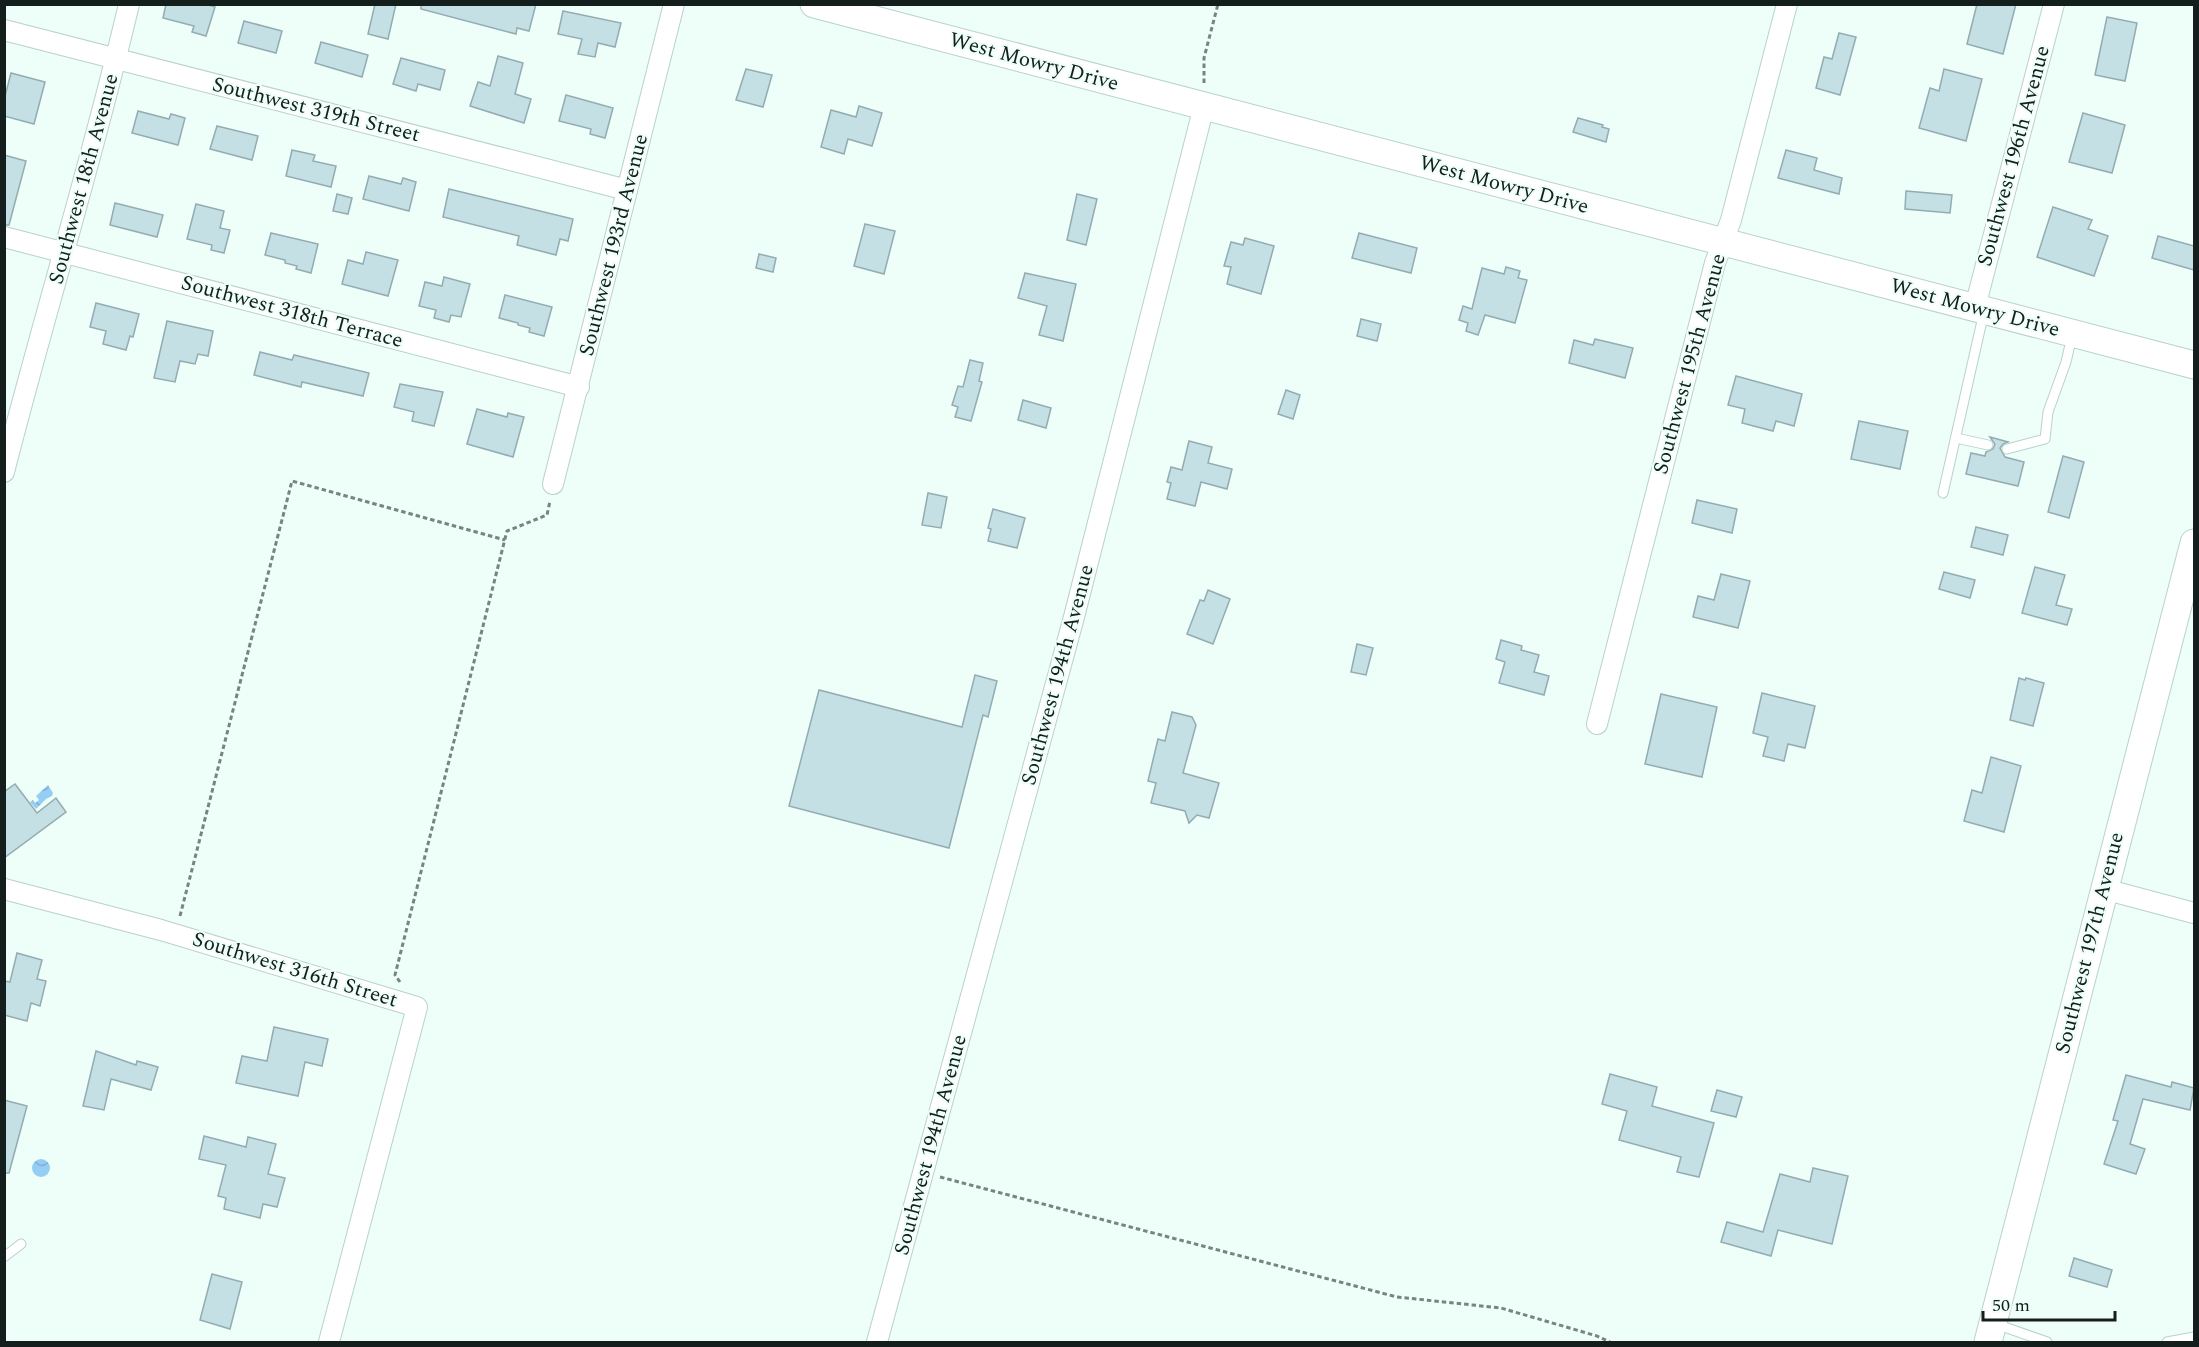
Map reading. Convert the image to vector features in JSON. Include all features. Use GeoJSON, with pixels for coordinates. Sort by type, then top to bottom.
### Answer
{"type":"FeatureCollection","features":[{"type":"Feature","properties":{"kind":"street","name":"Southwest 18th Avenue"},"geometry":{"type":"LineString","coordinates":[[6,459],[65,252],[129,4]]}},
{"type":"Feature","properties":{"kind":"street","name":"Southwest 193rd Avenue"},"geometry":{"type":"LineString","coordinates":[[553,484],[674,4]]}},
{"type":"Feature","properties":{"kind":"street","name":"West Mowry Drive"},"geometry":{"type":"LineString","coordinates":[[814,4],[2194,365]]}},
{"type":"Feature","properties":{"kind":"street","name":"Southwest 195th Avenue"},"geometry":{"type":"LineString","coordinates":[[1597,724],[1715,262],[1731,220],[1787,4]]}},
{"type":"Feature","properties":{"kind":"street","name":"Southwest 196th Avenue"},"geometry":{"type":"LineString","coordinates":[[1980,308],[2054,4]]}},
{"type":"Feature","properties":{"kind":"street","name":"Southwest 319th Street"},"geometry":{"type":"LineString","coordinates":[[4,30],[627,190]]}},
{"type":"Feature","properties":{"kind":"street","name":"Southwest 194th Avenue"},"geometry":{"type":"LineString","coordinates":[[877,1342],[1074,617],[1204,106]]}},
{"type":"Feature","properties":{"kind":"street","name":"Southwest 318th Terrace"},"geometry":{"type":"LineString","coordinates":[[4,237],[579,387]]}},
{"type":"Feature","properties":{"kind":"street","name":"Southwest 197th Avenue"},"geometry":{"type":"LineString","coordinates":[[1991,1333],[2194,543]]}},
{"type":"Feature","properties":{"kind":"street","name":"Southwest 316th Street"},"geometry":{"type":"LineString","coordinates":[[4,889],[175,934],[417,1007],[371,1175],[329,1342]]}},
{"type":"Feature","properties":{"kind":"street"},"geometry":{"type":"LineString","coordinates":[[2104,889],[2194,913]]}},
{"type":"Feature","properties":{"kind":"lane"},"geometry":{"type":"LineString","coordinates":[[1943,493],[1956,438],[1980,308]]}},
{"type":"Feature","properties":{"kind":"lane"},"geometry":{"type":"LineString","coordinates":[[2007,449],[2045,439],[2048,412],[2066,362],[2073,334]]}},
{"type":"Feature","properties":{"kind":"lane"},"geometry":{"type":"LineString","coordinates":[[1956,438],[1988,445]]}},
{"type":"Feature","properties":{"kind":"lane"},"geometry":{"type":"LineString","coordinates":[[4,1257],[21,1245]]}},
{"type":"Feature","properties":{"kind":"lane"},"geometry":{"type":"LineString","coordinates":[[1991,1333],[2047,1342]]}},
{"type":"Feature","properties":{"kind":"lane"},"geometry":{"type":"LineString","coordinates":[[2167,1342],[2194,1336]]}},
{"type":"Feature","properties":{"kind":"path"},"geometry":{"type":"LineString","coordinates":[[1204,106],[1204,58],[1218,4]]}},
{"type":"Feature","properties":{"kind":"path"},"geometry":{"type":"LineString","coordinates":[[175,934],[292,481],[505,540]]}},
{"type":"Feature","properties":{"kind":"path"},"geometry":{"type":"LineString","coordinates":[[417,1007],[395,975],[507,531],[547,515],[553,484]]}},
{"type":"Feature","properties":{"kind":"path"},"geometry":{"type":"LineString","coordinates":[[924,1173],[1397,1297],[1501,1308],[1597,1336],[1610,1342]]}},
{"type":"Feature","properties":{"kind":"water"},"geometry":{"type":"Polygon","coordinates":[[[48,785],[53,793],[52,796],[36,809],[30,802],[33,800],[35,803],[39,800],[36,796],[48,785]]]}},
{"type":"Feature","properties":{"kind":"water"},"geometry":{"type":"Polygon","coordinates":[[[37,1159],[45,1159],[50,1164],[48,1175],[37,1177],[32,1172],[32,1164],[37,1159]]]}},
{"type":"Feature","properties":{"kind":"building"},"geometry":{"type":"Polygon","coordinates":[[[166,4],[206,4],[215,7],[206,36],[192,32],[194,26],[163,18],[166,4]]]}},
{"type":"Feature","properties":{"kind":"building"},"geometry":{"type":"Polygon","coordinates":[[[375,4],[396,4],[388,39],[368,34],[375,4]]]}},
{"type":"Feature","properties":{"kind":"building"},"geometry":{"type":"Polygon","coordinates":[[[421,4],[536,4],[529,31],[517,28],[516,34],[421,9],[421,4]]]}},
{"type":"Feature","properties":{"kind":"building"},"geometry":{"type":"Polygon","coordinates":[[[1977,4],[2016,4],[2003,54],[1967,44],[1977,4]]]}},
{"type":"Feature","properties":{"kind":"building"},"geometry":{"type":"Polygon","coordinates":[[[563,11],[621,23],[615,47],[598,43],[595,57],[578,54],[582,39],[558,34],[563,11]]]}},
{"type":"Feature","properties":{"kind":"building"},"geometry":{"type":"Polygon","coordinates":[[[2107,17],[2137,23],[2125,81],[2095,75],[2107,17]]]}},
{"type":"Feature","properties":{"kind":"building"},"geometry":{"type":"Polygon","coordinates":[[[244,21],[282,31],[276,53],[238,43],[244,21]]]}},
{"type":"Feature","properties":{"kind":"building"},"geometry":{"type":"Polygon","coordinates":[[[1839,33],[1856,37],[1840,95],[1816,88],[1824,57],[1832,59],[1839,33]]]}},
{"type":"Feature","properties":{"kind":"building"},"geometry":{"type":"Polygon","coordinates":[[[321,42],[368,55],[362,77],[315,63],[321,42]]]}},
{"type":"Feature","properties":{"kind":"building"},"geometry":{"type":"Polygon","coordinates":[[[498,56],[523,63],[515,94],[531,99],[524,123],[470,106],[478,82],[490,86],[498,56]]]}},
{"type":"Feature","properties":{"kind":"building"},"geometry":{"type":"Polygon","coordinates":[[[401,58],[445,70],[440,90],[418,84],[416,91],[393,84],[401,58]]]}},
{"type":"Feature","properties":{"kind":"building"},"geometry":{"type":"Polygon","coordinates":[[[746,69],[772,75],[763,107],[736,100],[746,69]]]}},
{"type":"Feature","properties":{"kind":"building"},"geometry":{"type":"Polygon","coordinates":[[[1944,69],[1982,79],[1966,141],[1919,128],[1930,88],[1939,91],[1944,69]]]}},
{"type":"Feature","properties":{"kind":"building"},"geometry":{"type":"Polygon","coordinates":[[[11,73],[45,82],[34,124],[4,116],[4,100],[11,73]]]}},
{"type":"Feature","properties":{"kind":"building"},"geometry":{"type":"Polygon","coordinates":[[[566,95],[613,108],[605,138],[590,134],[591,129],[559,121],[566,95]]]}},
{"type":"Feature","properties":{"kind":"building"},"geometry":{"type":"Polygon","coordinates":[[[859,106],[882,113],[872,146],[848,139],[844,154],[821,147],[831,110],[856,117],[859,106]]]}},
{"type":"Feature","properties":{"kind":"building"},"geometry":{"type":"Polygon","coordinates":[[[138,111],[169,119],[171,114],[185,118],[178,145],[132,133],[138,111]]]}},
{"type":"Feature","properties":{"kind":"building"},"geometry":{"type":"Polygon","coordinates":[[[2083,113],[2125,125],[2112,173],[2069,162],[2083,113]]]}},
{"type":"Feature","properties":{"kind":"building"},"geometry":{"type":"Polygon","coordinates":[[[1578,118],[1609,129],[1606,142],[1573,132],[1578,118]]]}},
{"type":"Feature","properties":{"kind":"building"},"geometry":{"type":"Polygon","coordinates":[[[217,126],[258,136],[252,160],[210,149],[217,126]]]}},
{"type":"Feature","properties":{"kind":"building"},"geometry":{"type":"Polygon","coordinates":[[[292,150],[315,155],[313,161],[336,166],[331,187],[286,176],[292,150]]]}},
{"type":"Feature","properties":{"kind":"building"},"geometry":{"type":"Polygon","coordinates":[[[1786,150],[1817,158],[1814,170],[1842,178],[1839,194],[1778,178],[1786,150]]]}},
{"type":"Feature","properties":{"kind":"building"},"geometry":{"type":"Polygon","coordinates":[[[4,155],[26,161],[9,225],[4,225],[4,155]]]}},
{"type":"Feature","properties":{"kind":"building"},"geometry":{"type":"Polygon","coordinates":[[[369,176],[401,184],[403,178],[416,182],[409,211],[363,199],[369,176]]]}},
{"type":"Feature","properties":{"kind":"building"},"geometry":{"type":"Polygon","coordinates":[[[449,189],[573,219],[568,241],[560,239],[556,255],[517,245],[519,236],[443,217],[449,189]]]}},
{"type":"Feature","properties":{"kind":"building"},"geometry":{"type":"Polygon","coordinates":[[[1906,191],[1952,195],[1950,213],[1905,209],[1906,191]]]}},
{"type":"Feature","properties":{"kind":"building"},"geometry":{"type":"Polygon","coordinates":[[[337,194],[352,198],[348,214],[333,211],[337,194]]]}},
{"type":"Feature","properties":{"kind":"building"},"geometry":{"type":"Polygon","coordinates":[[[1077,194],[1097,199],[1086,245],[1067,240],[1077,194]]]}},
{"type":"Feature","properties":{"kind":"building"},"geometry":{"type":"Polygon","coordinates":[[[115,203],[163,215],[157,237],[110,225],[115,203]]]}},
{"type":"Feature","properties":{"kind":"building"},"geometry":{"type":"Polygon","coordinates":[[[196,204],[224,211],[220,228],[230,230],[224,253],[211,250],[212,245],[187,239],[196,204]]]}},
{"type":"Feature","properties":{"kind":"building"},"geometry":{"type":"Polygon","coordinates":[[[2053,207],[2092,220],[2088,229],[2108,236],[2094,276],[2037,257],[2053,207]]]}},
{"type":"Feature","properties":{"kind":"building"},"geometry":{"type":"Polygon","coordinates":[[[865,224],[895,231],[884,274],[854,266],[865,224]]]}},
{"type":"Feature","properties":{"kind":"building"},"geometry":{"type":"Polygon","coordinates":[[[271,233],[318,244],[311,273],[296,269],[297,266],[285,263],[285,260],[265,255],[271,233]]]}},
{"type":"Feature","properties":{"kind":"building"},"geometry":{"type":"Polygon","coordinates":[[[1359,233],[1417,248],[1411,273],[1352,258],[1359,233]]]}},
{"type":"Feature","properties":{"kind":"building"},"geometry":{"type":"Polygon","coordinates":[[[2158,236],[2194,246],[2194,270],[2152,258],[2158,236]]]}},
{"type":"Feature","properties":{"kind":"building"},"geometry":{"type":"Polygon","coordinates":[[[1245,238],[1274,246],[1261,294],[1227,284],[1231,267],[1224,266],[1231,242],[1243,245],[1245,238]]]}},
{"type":"Feature","properties":{"kind":"building"},"geometry":{"type":"Polygon","coordinates":[[[366,252],[398,260],[388,296],[342,284],[348,260],[363,264],[366,252]]]}},
{"type":"Feature","properties":{"kind":"building"},"geometry":{"type":"Polygon","coordinates":[[[759,254],[776,258],[773,272],[756,268],[759,254]]]}},
{"type":"Feature","properties":{"kind":"building"},"geometry":{"type":"Polygon","coordinates":[[[1506,267],[1520,271],[1518,278],[1527,280],[1515,323],[1485,315],[1478,335],[1466,331],[1468,323],[1459,320],[1463,306],[1472,309],[1482,268],[1504,274],[1506,267]]]}},
{"type":"Feature","properties":{"kind":"building"},"geometry":{"type":"Polygon","coordinates":[[[1025,273],[1076,284],[1063,341],[1039,335],[1047,306],[1018,298],[1025,273]]]}},
{"type":"Feature","properties":{"kind":"building"},"geometry":{"type":"Polygon","coordinates":[[[444,277],[470,284],[461,317],[451,315],[449,322],[434,318],[436,310],[419,306],[425,282],[442,286],[444,277]]]}},
{"type":"Feature","properties":{"kind":"building"},"geometry":{"type":"Polygon","coordinates":[[[505,295],[552,307],[544,336],[529,332],[530,328],[518,325],[518,323],[499,318],[505,295]]]}},
{"type":"Feature","properties":{"kind":"building"},"geometry":{"type":"Polygon","coordinates":[[[96,303],[139,314],[133,337],[130,336],[126,350],[103,344],[106,331],[90,327],[96,303]]]}},
{"type":"Feature","properties":{"kind":"building"},"geometry":{"type":"Polygon","coordinates":[[[1361,319],[1381,324],[1377,341],[1357,336],[1361,319]]]}},
{"type":"Feature","properties":{"kind":"building"},"geometry":{"type":"Polygon","coordinates":[[[167,321],[213,331],[208,356],[198,354],[195,364],[180,361],[175,382],[154,378],[167,321]]]}},
{"type":"Feature","properties":{"kind":"building"},"geometry":{"type":"Polygon","coordinates":[[[1595,339],[1633,348],[1625,378],[1569,363],[1574,340],[1593,345],[1595,339]]]}},
{"type":"Feature","properties":{"kind":"building"},"geometry":{"type":"Polygon","coordinates":[[[260,352],[292,360],[294,355],[369,373],[363,396],[302,382],[301,387],[254,375],[260,352]]]}},
{"type":"Feature","properties":{"kind":"building"},"geometry":{"type":"Polygon","coordinates":[[[970,360],[983,363],[979,381],[982,382],[971,421],[955,417],[958,407],[952,405],[958,386],[963,387],[970,360]]]}},
{"type":"Feature","properties":{"kind":"building"},"geometry":{"type":"Polygon","coordinates":[[[1736,376],[1802,394],[1794,426],[1776,421],[1773,431],[1742,423],[1745,409],[1728,405],[1736,376]]]}},
{"type":"Feature","properties":{"kind":"building"},"geometry":{"type":"Polygon","coordinates":[[[400,384],[443,392],[434,426],[412,421],[414,412],[394,407],[400,384]]]}},
{"type":"Feature","properties":{"kind":"building"},"geometry":{"type":"Polygon","coordinates":[[[1286,390],[1300,395],[1293,419],[1278,414],[1286,390]]]}},
{"type":"Feature","properties":{"kind":"building"},"geometry":{"type":"Polygon","coordinates":[[[1023,400],[1051,408],[1046,428],[1018,420],[1023,400]]]}},
{"type":"Feature","properties":{"kind":"building"},"geometry":{"type":"Polygon","coordinates":[[[477,409],[507,417],[508,413],[524,417],[513,457],[467,444],[477,409]]]}},
{"type":"Feature","properties":{"kind":"building"},"geometry":{"type":"Polygon","coordinates":[[[1859,421],[1908,431],[1900,469],[1851,459],[1859,421]]]}},
{"type":"Feature","properties":{"kind":"building"},"geometry":{"type":"Polygon","coordinates":[[[1990,437],[2008,442],[2000,448],[2005,457],[2024,462],[2018,486],[1966,474],[1971,453],[1985,456],[1986,452],[1993,449],[1995,444],[1990,437]]]}},
{"type":"Feature","properties":{"kind":"building"},"geometry":{"type":"Polygon","coordinates":[[[1189,441],[1212,447],[1208,463],[1232,469],[1227,489],[1201,482],[1195,506],[1167,499],[1171,483],[1167,482],[1171,467],[1182,470],[1189,441]]]}},
{"type":"Feature","properties":{"kind":"building"},"geometry":{"type":"Polygon","coordinates":[[[2063,456],[2084,462],[2069,518],[2048,512],[2063,456]]]}},
{"type":"Feature","properties":{"kind":"building"},"geometry":{"type":"Polygon","coordinates":[[[928,493],[947,497],[941,528],[922,525],[928,493]]]}},
{"type":"Feature","properties":{"kind":"building"},"geometry":{"type":"Polygon","coordinates":[[[1697,500],[1737,509],[1732,533],[1692,523],[1697,500]]]}},
{"type":"Feature","properties":{"kind":"building"},"geometry":{"type":"Polygon","coordinates":[[[993,509],[1025,518],[1017,548],[988,541],[991,529],[988,528],[993,509]]]}},
{"type":"Feature","properties":{"kind":"building"},"geometry":{"type":"Polygon","coordinates":[[[1976,527],[2008,535],[2003,555],[1971,547],[1976,527]]]}},
{"type":"Feature","properties":{"kind":"building"},"geometry":{"type":"Polygon","coordinates":[[[2035,567],[2065,575],[2056,605],[2072,609],[2067,625],[2022,613],[2035,567]]]}},
{"type":"Feature","properties":{"kind":"building"},"geometry":{"type":"Polygon","coordinates":[[[1944,572],[1975,580],[1970,598],[1939,589],[1944,572]]]}},
{"type":"Feature","properties":{"kind":"building"},"geometry":{"type":"Polygon","coordinates":[[[1721,574],[1750,581],[1738,628],[1693,617],[1698,596],[1714,600],[1721,574]]]}},
{"type":"Feature","properties":{"kind":"building"},"geometry":{"type":"Polygon","coordinates":[[[1208,590],[1230,599],[1213,644],[1187,634],[1200,600],[1204,601],[1208,590]]]}},
{"type":"Feature","properties":{"kind":"building"},"geometry":{"type":"Polygon","coordinates":[[[1501,640],[1522,646],[1521,650],[1539,655],[1534,672],[1549,676],[1544,695],[1499,683],[1505,662],[1496,659],[1501,640]]]}},
{"type":"Feature","properties":{"kind":"building"},"geometry":{"type":"Polygon","coordinates":[[[1357,644],[1373,648],[1366,675],[1351,672],[1357,644]]]}},
{"type":"Feature","properties":{"kind":"building"},"geometry":{"type":"Polygon","coordinates":[[[975,675],[997,681],[988,717],[983,715],[949,848],[789,806],[819,690],[962,727],[975,675]]]}},
{"type":"Feature","properties":{"kind":"building"},"geometry":{"type":"Polygon","coordinates":[[[2019,678],[2044,683],[2033,726],[2010,720],[2019,678]]]}},
{"type":"Feature","properties":{"kind":"building"},"geometry":{"type":"Polygon","coordinates":[[[1762,693],[1815,706],[1805,748],[1788,744],[1784,761],[1763,756],[1768,737],[1753,733],[1762,693]]]}},
{"type":"Feature","properties":{"kind":"building"},"geometry":{"type":"Polygon","coordinates":[[[1661,694],[1717,707],[1702,777],[1645,764],[1661,694]]]}},
{"type":"Feature","properties":{"kind":"building"},"geometry":{"type":"Polygon","coordinates":[[[1172,712],[1192,717],[1196,725],[1183,773],[1219,783],[1209,818],[1197,815],[1189,823],[1185,811],[1151,803],[1156,783],[1148,781],[1158,739],[1165,741],[1172,712]]]}},
{"type":"Feature","properties":{"kind":"building"},"geometry":{"type":"Polygon","coordinates":[[[1991,757],[2021,766],[2004,832],[1964,821],[1972,790],[1982,793],[1991,757]]]}},
{"type":"Feature","properties":{"kind":"building"},"geometry":{"type":"Polygon","coordinates":[[[15,784],[37,813],[56,798],[66,812],[4,858],[4,792],[15,784]]]}},
{"type":"Feature","properties":{"kind":"building"},"geometry":{"type":"Polygon","coordinates":[[[17,953],[42,960],[37,979],[46,981],[40,1006],[31,1003],[27,1021],[4,1015],[4,981],[10,982],[17,953]]]}},
{"type":"Feature","properties":{"kind":"building"},"geometry":{"type":"Polygon","coordinates":[[[274,1027],[328,1039],[322,1066],[305,1062],[298,1096],[236,1083],[242,1056],[267,1061],[274,1027]]]}},
{"type":"Feature","properties":{"kind":"building"},"geometry":{"type":"Polygon","coordinates":[[[96,1051],[136,1065],[137,1061],[158,1067],[151,1090],[111,1079],[104,1110],[83,1106],[96,1051]]]}},
{"type":"Feature","properties":{"kind":"building"},"geometry":{"type":"Polygon","coordinates":[[[1610,1074],[1657,1087],[1652,1106],[1714,1123],[1699,1177],[1677,1172],[1681,1157],[1619,1140],[1627,1111],[1602,1104],[1610,1074]]]}},
{"type":"Feature","properties":{"kind":"building"},"geometry":{"type":"Polygon","coordinates":[[[2126,1075],[2171,1087],[2172,1082],[2194,1088],[2190,1110],[2143,1099],[2130,1144],[2145,1149],[2136,1174],[2104,1164],[2118,1121],[2113,1120],[2126,1075]]]}},
{"type":"Feature","properties":{"kind":"building"},"geometry":{"type":"Polygon","coordinates":[[[1717,1090],[1742,1097],[1736,1117],[1711,1111],[1717,1090]]]}},
{"type":"Feature","properties":{"kind":"building"},"geometry":{"type":"Polygon","coordinates":[[[4,1100],[27,1106],[9,1173],[4,1173],[4,1100]]]}},
{"type":"Feature","properties":{"kind":"building"},"geometry":{"type":"Polygon","coordinates":[[[204,1136],[246,1147],[248,1137],[276,1144],[268,1174],[285,1178],[277,1207],[263,1204],[260,1218],[224,1209],[226,1198],[218,1196],[226,1165],[199,1159],[204,1136]]]}},
{"type":"Feature","properties":{"kind":"building"},"geometry":{"type":"Polygon","coordinates":[[[1813,1168],[1848,1176],[1832,1244],[1778,1230],[1771,1256],[1721,1242],[1727,1222],[1763,1232],[1780,1174],[1810,1182],[1813,1168]]]}},
{"type":"Feature","properties":{"kind":"building"},"geometry":{"type":"Polygon","coordinates":[[[2074,1258],[2112,1270],[2107,1287],[2069,1276],[2074,1258]]]}},
{"type":"Feature","properties":{"kind":"building"},"geometry":{"type":"Polygon","coordinates":[[[212,1274],[242,1282],[230,1329],[200,1320],[212,1274]]]}}]}
